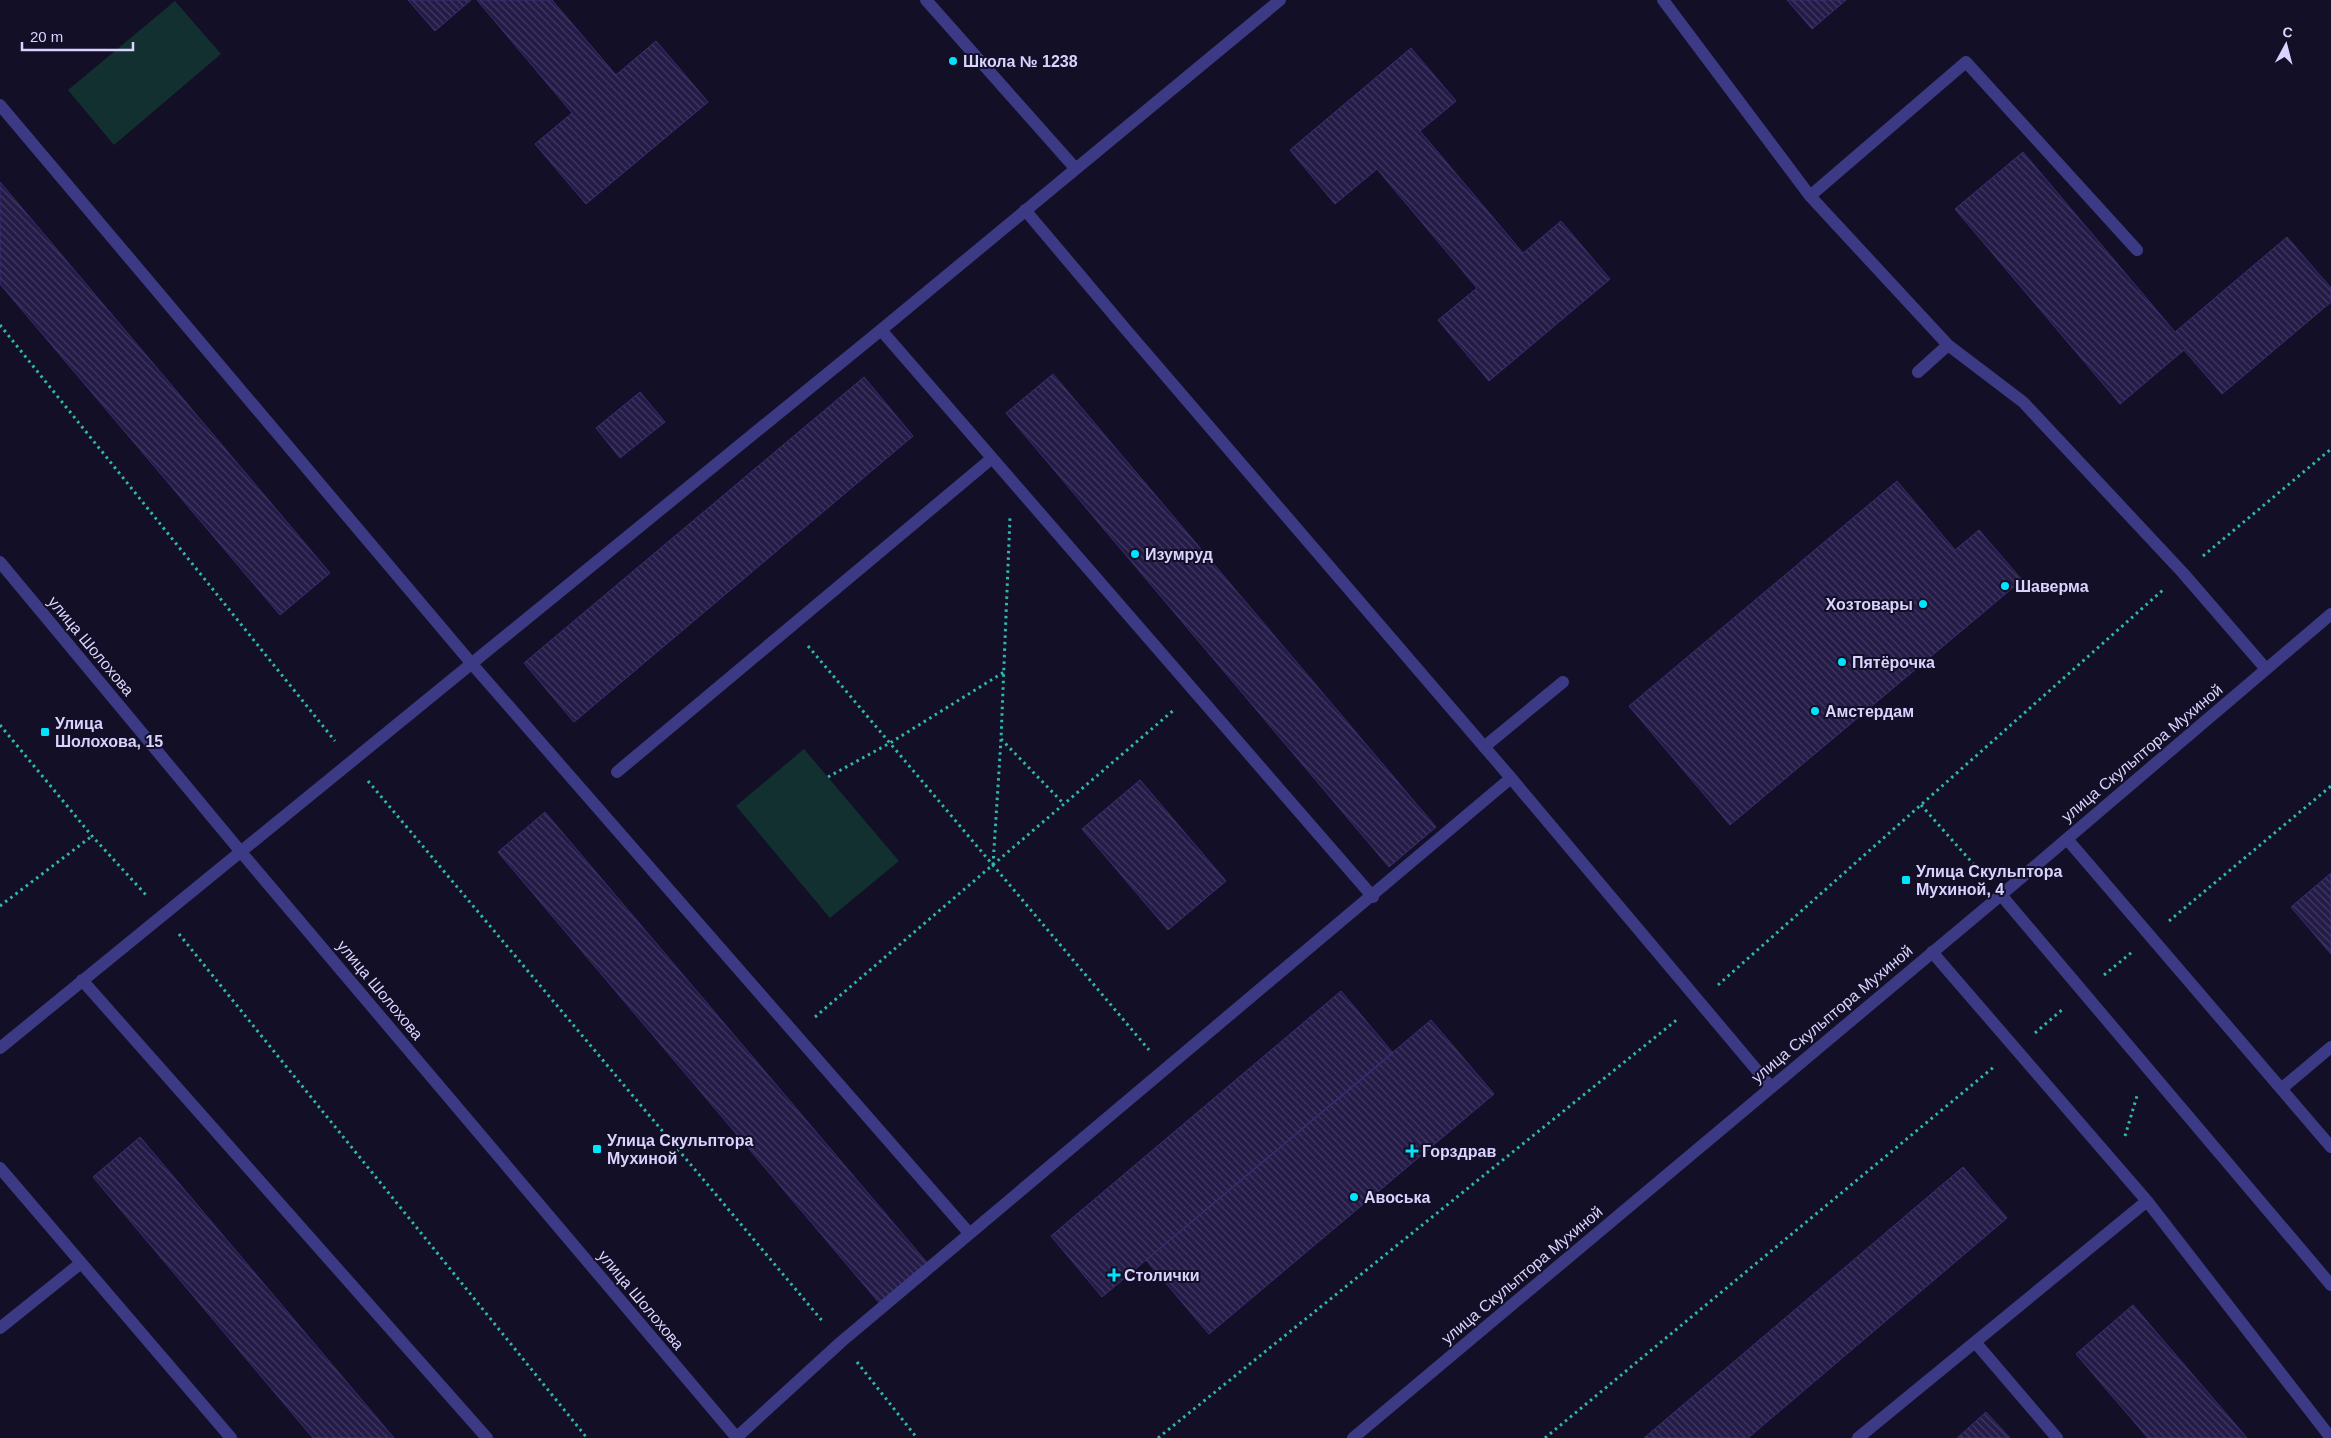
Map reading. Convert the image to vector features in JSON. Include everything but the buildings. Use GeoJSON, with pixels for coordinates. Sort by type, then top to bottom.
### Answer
{"type":"FeatureCollection","features":[{"type":"Feature","properties":{"kind":"street"},"geometry":{"type":"LineString","coordinates":[[926,0],[1075,168]]}},
{"type":"Feature","properties":{"kind":"street"},"geometry":{"type":"LineString","coordinates":[[0,1048],[881,330],[1280,0]]}},
{"type":"Feature","properties":{"kind":"street"},"geometry":{"type":"LineString","coordinates":[[1663,0],[1810,196],[1948,345],[2023,402],[2183,573],[2266,669]]}},
{"type":"Feature","properties":{"kind":"street"},"geometry":{"type":"LineString","coordinates":[[1810,196],[1966,62],[2136,250]]}},
{"type":"Feature","properties":{"kind":"street"},"geometry":{"type":"LineString","coordinates":[[0,105],[472,664],[969,1234]]}},
{"type":"Feature","properties":{"kind":"street"},"geometry":{"type":"LineString","coordinates":[[1025,210],[1511,778],[1771,1087]]}},
{"type":"Feature","properties":{"kind":"street"},"geometry":{"type":"LineString","coordinates":[[881,330],[1373,897]]}},
{"type":"Feature","properties":{"kind":"street"},"geometry":{"type":"LineString","coordinates":[[1918,372],[1948,345]]}},
{"type":"Feature","properties":{"kind":"street"},"geometry":{"type":"LineString","coordinates":[[617,772],[991,459]]}},
{"type":"Feature","properties":{"kind":"street","name":"улица Шолохова"},"geometry":{"type":"LineString","coordinates":[[0,562],[241,852],[737,1438]]}},
{"type":"Feature","properties":{"kind":"street","name":"улица Скульптора Мухиной"},"geometry":{"type":"LineString","coordinates":[[1353,1438],[2001,895],[2331,614]]}},
{"type":"Feature","properties":{"kind":"street"},"geometry":{"type":"LineString","coordinates":[[1484,747],[1563,682]]}},
{"type":"Feature","properties":{"kind":"street"},"geometry":{"type":"LineString","coordinates":[[737,1438],[841,1342],[1373,897],[1511,778]]}},
{"type":"Feature","properties":{"kind":"street"},"geometry":{"type":"LineString","coordinates":[[2067,839],[2331,1147]]}},
{"type":"Feature","properties":{"kind":"street"},"geometry":{"type":"LineString","coordinates":[[2001,895],[2331,1285]]}},
{"type":"Feature","properties":{"kind":"street"},"geometry":{"type":"LineString","coordinates":[[1932,952],[2147,1201],[2331,1438]]}},
{"type":"Feature","properties":{"kind":"street"},"geometry":{"type":"LineString","coordinates":[[82,980],[487,1438]]}},
{"type":"Feature","properties":{"kind":"street"},"geometry":{"type":"LineString","coordinates":[[2281,1088],[2331,1047]]}},
{"type":"Feature","properties":{"kind":"street"},"geometry":{"type":"LineString","coordinates":[[0,1168],[231,1438]]}},
{"type":"Feature","properties":{"kind":"street"},"geometry":{"type":"LineString","coordinates":[[1858,1438],[2147,1201]]}},
{"type":"Feature","properties":{"kind":"street"},"geometry":{"type":"LineString","coordinates":[[0,1328],[81,1263]]}},
{"type":"Feature","properties":{"kind":"street"},"geometry":{"type":"LineString","coordinates":[[1975,1342],[2057,1438]]}},
{"type":"Feature","properties":{"kind":"path"},"geometry":{"type":"LineString","coordinates":[[0,325],[351,761],[841,1342],[918,1438]]}},
{"type":"Feature","properties":{"kind":"path"},"geometry":{"type":"LineString","coordinates":[[1158,1438],[1700,1002],[2183,573],[2331,448]]}},
{"type":"Feature","properties":{"kind":"path"},"geometry":{"type":"LineString","coordinates":[[993,865],[1001,739],[1011,482]]}},
{"type":"Feature","properties":{"kind":"path"},"geometry":{"type":"LineString","coordinates":[[791,626],[1166,1070]]}},
{"type":"Feature","properties":{"kind":"path"},"geometry":{"type":"LineString","coordinates":[[828,777],[890,743],[1004,672]]}},
{"type":"Feature","properties":{"kind":"path"},"geometry":{"type":"LineString","coordinates":[[796,1034],[1194,692]]}},
{"type":"Feature","properties":{"kind":"path"},"geometry":{"type":"LineString","coordinates":[[0,724],[92,836],[164,915],[587,1438]]}},
{"type":"Feature","properties":{"kind":"path"},"geometry":{"type":"LineString","coordinates":[[1001,739],[1064,804]]}},
{"type":"Feature","properties":{"kind":"path"},"geometry":{"type":"LineString","coordinates":[[1545,1438],[2331,786]]}},
{"type":"Feature","properties":{"kind":"path"},"geometry":{"type":"LineString","coordinates":[[1921,806],[2001,895]]}},
{"type":"Feature","properties":{"kind":"path"},"geometry":{"type":"LineString","coordinates":[[0,906],[92,836]]}},
{"type":"Feature","properties":{"kind":"path"},"geometry":{"type":"LineString","coordinates":[[2116,1165],[2146,1067]]}},
{"type":"Feature","properties":{"kind":"green space"},"geometry":{"type":"Polygon","coordinates":[[[175,1],[221,54],[114,145],[68,90],[175,1]]]}},
{"type":"Feature","properties":{"kind":"green space"},"geometry":{"type":"Polygon","coordinates":[[[804,749],[899,861],[830,918],[736,806],[804,749]]]}},
{"type":"Feature","properties":{"kind":"place","name":"Школа № 1238"},"geometry":{"type":"Point","coordinates":[953,61]}},
{"type":"Feature","properties":{"kind":"place","name":"Изумруд"},"geometry":{"type":"Point","coordinates":[1135,554]}},
{"type":"Feature","properties":{"kind":"place","name":"Шаверма"},"geometry":{"type":"Point","coordinates":[2005,586]}},
{"type":"Feature","properties":{"kind":"place","name":"Хозтовары"},"geometry":{"type":"Point","coordinates":[1923,604]}},
{"type":"Feature","properties":{"kind":"place","name":"Пятёрочка"},"geometry":{"type":"Point","coordinates":[1842,662]}},
{"type":"Feature","properties":{"kind":"place","name":"Амстердам"},"geometry":{"type":"Point","coordinates":[1815,711]}},
{"type":"Feature","properties":{"kind":"place","name":"Улица Шолохова, 15"},"geometry":{"type":"Point","coordinates":[45,732]}},
{"type":"Feature","properties":{"kind":"place","name":"Улица Скульптора Мухиной, 4"},"geometry":{"type":"Point","coordinates":[1906,880]}},
{"type":"Feature","properties":{"kind":"place","name":"Улица Скульптора Мухиной"},"geometry":{"type":"Point","coordinates":[597,1149]}},
{"type":"Feature","properties":{"kind":"place","name":"Горздрав"},"geometry":{"type":"Point","coordinates":[1412,1151]}},
{"type":"Feature","properties":{"kind":"place","name":"Авоська"},"geometry":{"type":"Point","coordinates":[1354,1197]}},
{"type":"Feature","properties":{"kind":"place","name":"Столички"},"geometry":{"type":"Point","coordinates":[1114,1275]}}]}
